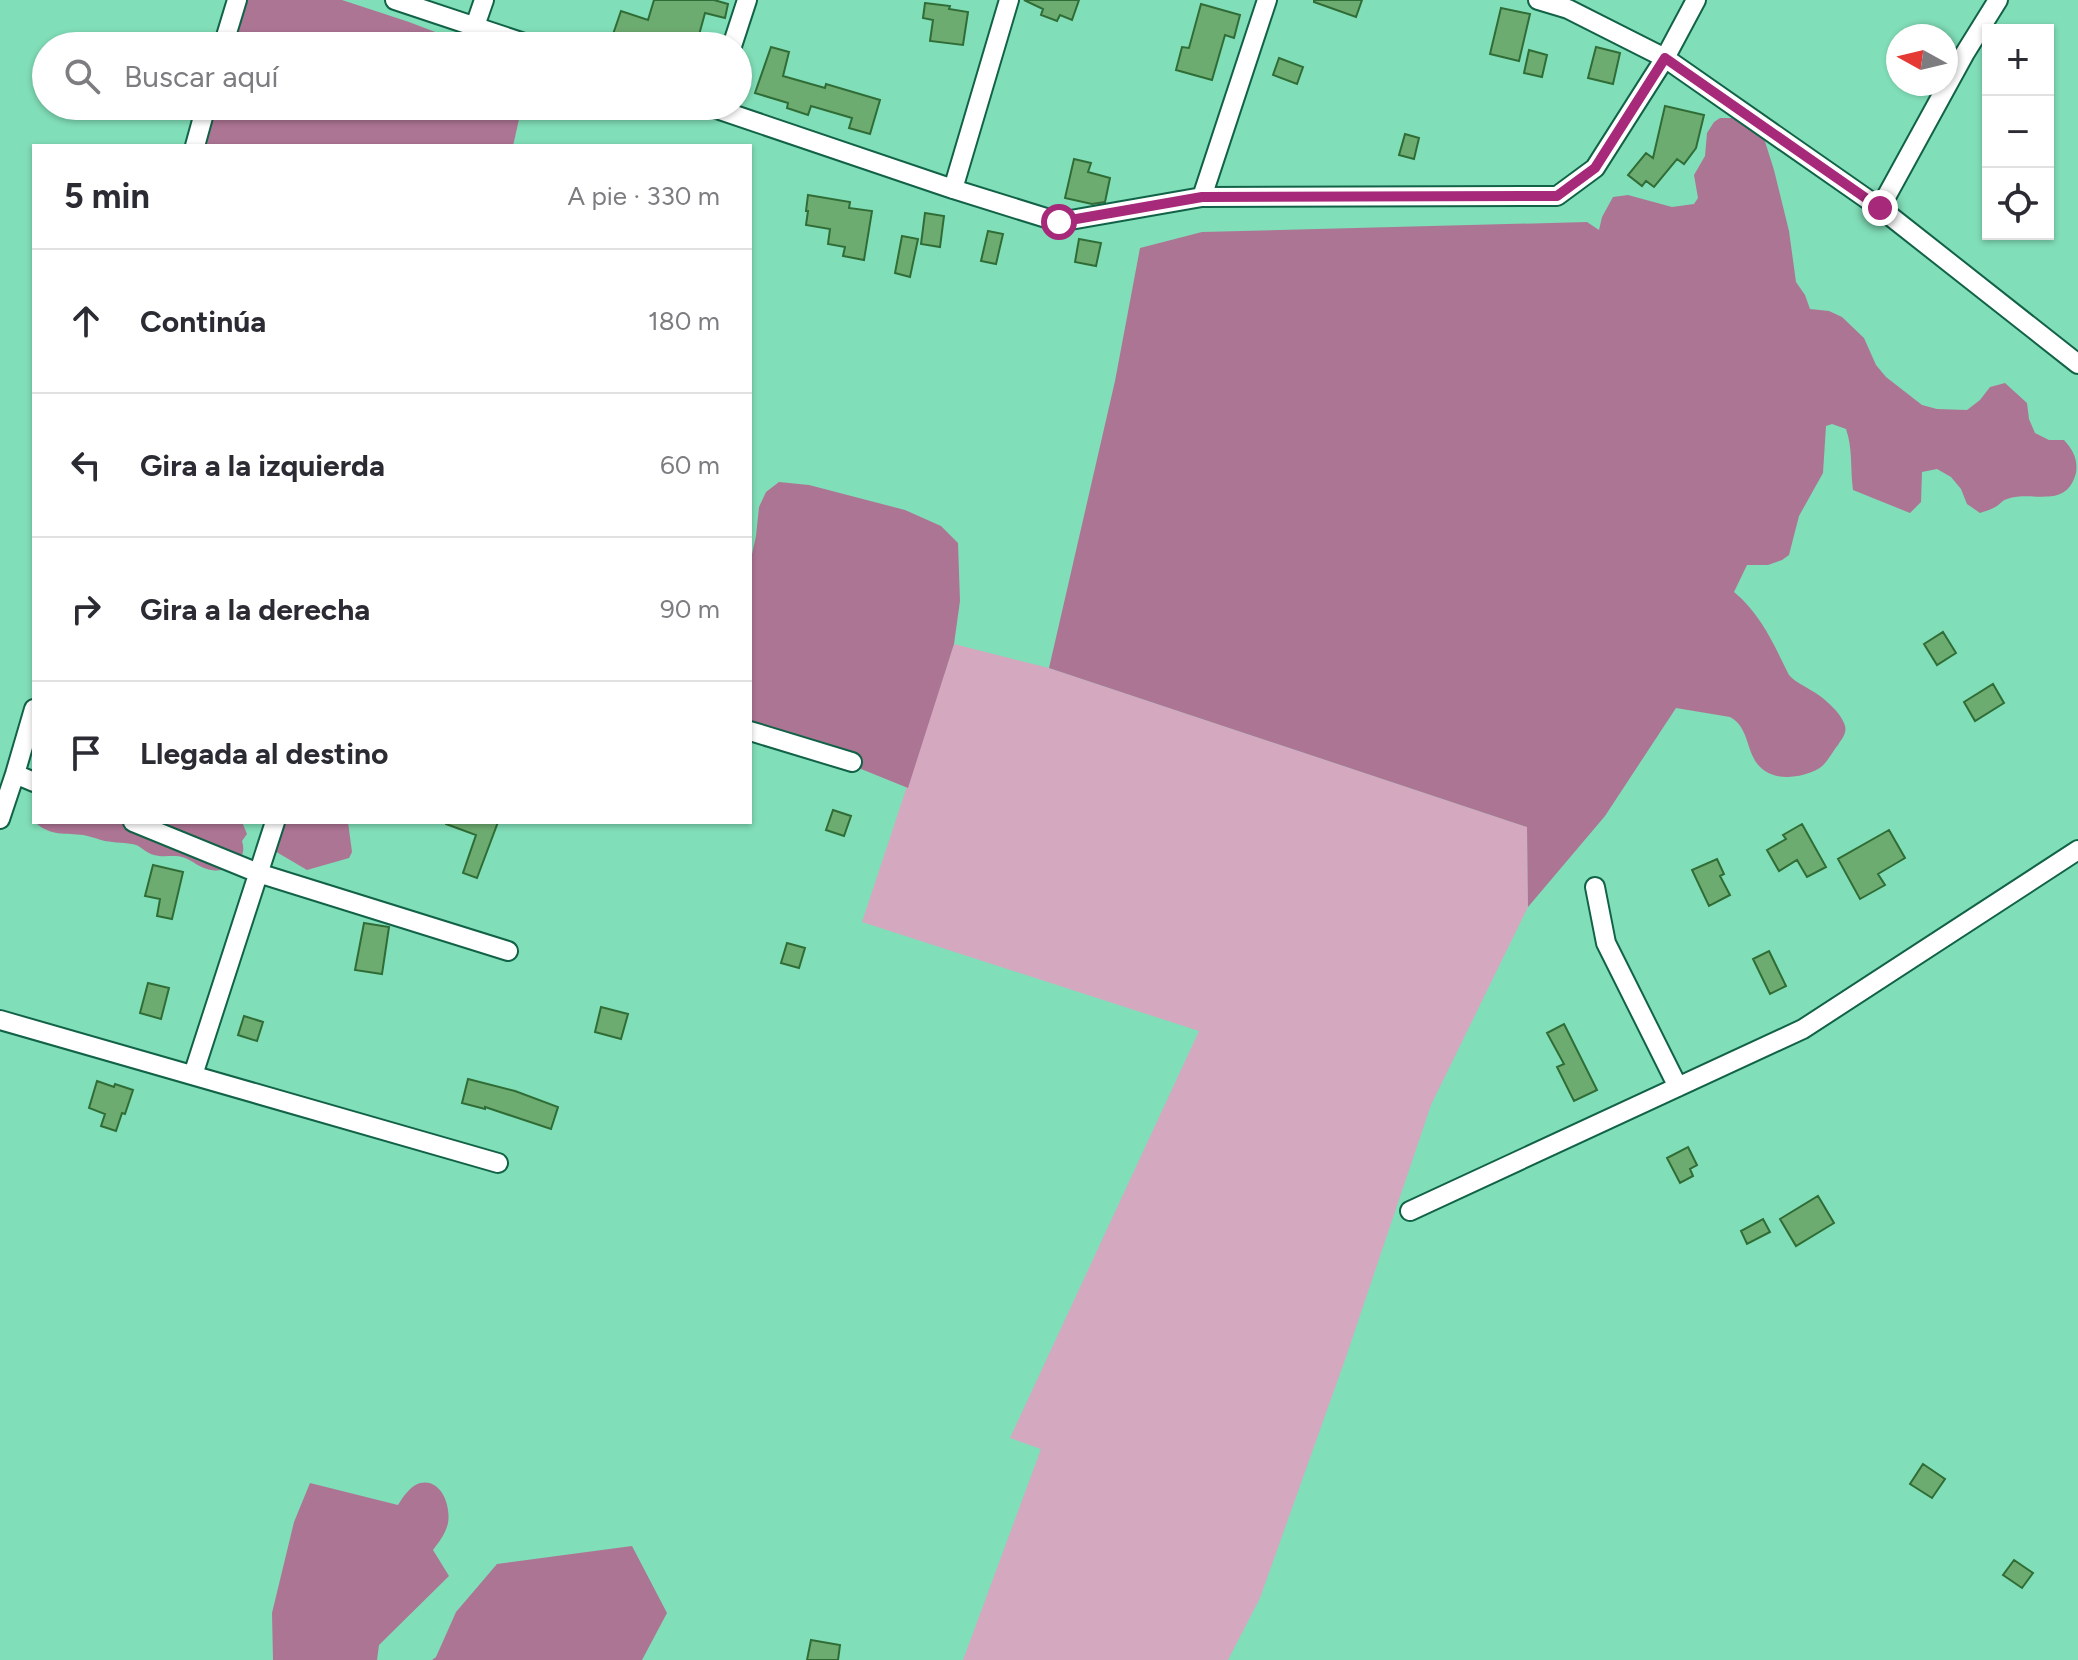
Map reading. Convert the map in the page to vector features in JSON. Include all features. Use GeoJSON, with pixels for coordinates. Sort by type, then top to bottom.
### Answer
{"type":"FeatureCollection","features":[{"type":"Feature","properties":{"kind":"street"},"geometry":{"type":"LineString","coordinates":[[227,32],[237,0]]}},
{"type":"Feature","properties":{"kind":"street"},"geometry":{"type":"LineString","coordinates":[[395,0],[492,32]]}},
{"type":"Feature","properties":{"kind":"street"},"geometry":{"type":"LineString","coordinates":[[475,26],[484,0]]}},
{"type":"Feature","properties":{"kind":"street"},"geometry":{"type":"LineString","coordinates":[[737,32],[747,0]]}},
{"type":"Feature","properties":{"kind":"street"},"geometry":{"type":"LineString","coordinates":[[953,189],[1009,0]]}},
{"type":"Feature","properties":{"kind":"street"},"geometry":{"type":"LineString","coordinates":[[1202,197],[1267,0]]}},
{"type":"Feature","properties":{"kind":"street"},"geometry":{"type":"LineString","coordinates":[[1538,0],[1568,9],[1665,58],[1880,208],[2078,364]]}},
{"type":"Feature","properties":{"kind":"street"},"geometry":{"type":"LineString","coordinates":[[749,120],[1059,222],[1202,197],[1557,196],[1595,168],[1665,58],[1696,0]]}},
{"type":"Feature","properties":{"kind":"street"},"geometry":{"type":"LineString","coordinates":[[1880,208],[1965,53],[1998,0]]}},
{"type":"Feature","properties":{"kind":"street"},"geometry":{"type":"LineString","coordinates":[[196,144],[202,120]]}},
{"type":"Feature","properties":{"kind":"street"},"geometry":{"type":"LineString","coordinates":[[0,819],[32,716]]}},
{"type":"Feature","properties":{"kind":"street"},"geometry":{"type":"LineString","coordinates":[[752,732],[852,762]]}},
{"type":"Feature","properties":{"kind":"street"},"geometry":{"type":"LineString","coordinates":[[15,774],[32,781]]}},
{"type":"Feature","properties":{"kind":"street"},"geometry":{"type":"LineString","coordinates":[[138,824],[258,873],[508,951]]}},
{"type":"Feature","properties":{"kind":"street"},"geometry":{"type":"LineString","coordinates":[[193,1075],[274,824]]}},
{"type":"Feature","properties":{"kind":"street"},"geometry":{"type":"LineString","coordinates":[[1410,1211],[1803,1029],[2078,850]]}},
{"type":"Feature","properties":{"kind":"street"},"geometry":{"type":"LineString","coordinates":[[1595,887],[1606,943],[1678,1087]]}},
{"type":"Feature","properties":{"kind":"street"},"geometry":{"type":"LineString","coordinates":[[0,1020],[498,1163]]}},
{"type":"Feature","properties":{"kind":"shaded area"},"geometry":{"type":"Polygon","coordinates":[[[244,0],[342,0],[435,32],[234,32],[244,0]]]}},
{"type":"Feature","properties":{"kind":"shaded area"},"geometry":{"type":"Polygon","coordinates":[[[1720,118],[1743,118],[1762,132],[1789,231],[1796,282],[1810,309],[1829,311],[1842,317],[1864,338],[1876,365],[1886,377],[1922,405],[1967,410],[1990,387],[2005,383],[2027,403],[2035,433],[2049,440],[2064,440],[2076,463],[2076,473],[2065,491],[2057,495],[2007,499],[1980,513],[1967,504],[1961,489],[1951,477],[1937,469],[1922,472],[1921,502],[1910,513],[1853,490],[1846,429],[1832,424],[1826,426],[1823,473],[1799,516],[1789,555],[1768,565],[1747,565],[1734,592],[1759,620],[1789,675],[1827,702],[1844,723],[1843,737],[1821,767],[1799,776],[1771,774],[1758,765],[1742,729],[1730,717],[1676,708],[1605,816],[1528,907],[1527,827],[1049,668],[1115,381],[1140,248],[1202,232],[1587,222],[1599,230],[1613,197],[1628,195],[1672,207],[1694,204],[1698,198],[1694,175],[1705,156],[1707,133],[1720,118]]]}},
{"type":"Feature","properties":{"kind":"shaded area"},"geometry":{"type":"Polygon","coordinates":[[[209,120],[519,120],[513,144],[205,144],[209,120]]]}},
{"type":"Feature","properties":{"kind":"shaded area"},"geometry":{"type":"Polygon","coordinates":[[[779,482],[809,485],[905,510],[941,526],[958,543],[960,601],[954,644],[908,788],[752,725],[752,554],[759,507],[766,492],[779,482]]]}},
{"type":"Feature","properties":{"kind":"shaded area"},"geometry":{"type":"Polygon","coordinates":[[[954,644],[1049,668],[1527,827],[1528,907],[1431,1105],[1260,1598],[1228,1660],[963,1660],[1041,1449],[1010,1438],[1199,1031],[862,922],[954,644]]]}},
{"type":"Feature","properties":{"kind":"shaded area"},"geometry":{"type":"Polygon","coordinates":[[[37,824],[243,824],[247,834],[242,841],[239,861],[228,868],[214,870],[181,857],[151,854],[135,845],[53,832],[37,824]]]}},
{"type":"Feature","properties":{"kind":"shaded area"},"geometry":{"type":"Polygon","coordinates":[[[273,824],[348,824],[352,852],[349,858],[307,870],[268,847],[273,824]]]}},
{"type":"Feature","properties":{"kind":"shaded area"},"geometry":{"type":"Polygon","coordinates":[[[310,1483],[398,1505],[413,1487],[428,1483],[439,1489],[446,1502],[449,1516],[447,1527],[433,1550],[449,1576],[379,1645],[377,1660],[273,1660],[272,1613],[294,1522],[310,1483]]]}},
{"type":"Feature","properties":{"kind":"shaded area"},"geometry":{"type":"Polygon","coordinates":[[[632,1546],[667,1613],[642,1660],[432,1660],[456,1612],[497,1564],[632,1546]]]}},
{"type":"Feature","properties":{"kind":"building"},"geometry":{"type":"Polygon","coordinates":[[[654,0],[714,0],[728,4],[725,18],[705,13],[700,32],[614,32],[621,11],[648,20],[654,0]]]}},
{"type":"Feature","properties":{"kind":"building"},"geometry":{"type":"Polygon","coordinates":[[[1024,0],[1079,0],[1072,20],[1060,15],[1057,21],[1041,15],[1043,9],[1024,0]]]}},
{"type":"Feature","properties":{"kind":"building"},"geometry":{"type":"Polygon","coordinates":[[[1314,0],[1362,0],[1356,17],[1314,0]]]}},
{"type":"Feature","properties":{"kind":"building"},"geometry":{"type":"Polygon","coordinates":[[[925,3],[968,12],[963,45],[930,41],[933,20],[923,18],[925,3]]]}},
{"type":"Feature","properties":{"kind":"building"},"geometry":{"type":"Polygon","coordinates":[[[1201,4],[1240,15],[1234,38],[1225,35],[1212,80],[1176,70],[1182,47],[1189,48],[1201,4]]]}},
{"type":"Feature","properties":{"kind":"building"},"geometry":{"type":"Polygon","coordinates":[[[1501,8],[1530,14],[1519,61],[1490,54],[1501,8]]]}},
{"type":"Feature","properties":{"kind":"building"},"geometry":{"type":"Polygon","coordinates":[[[771,47],[789,52],[783,76],[825,88],[826,84],[880,100],[870,134],[849,128],[852,118],[811,106],[808,115],[787,108],[788,103],[755,93],[771,47]]]}},
{"type":"Feature","properties":{"kind":"building"},"geometry":{"type":"Polygon","coordinates":[[[1596,47],[1620,53],[1613,84],[1588,78],[1596,47]]]}},
{"type":"Feature","properties":{"kind":"building"},"geometry":{"type":"Polygon","coordinates":[[[1529,50],[1547,55],[1542,77],[1524,73],[1529,50]]]}},
{"type":"Feature","properties":{"kind":"building"},"geometry":{"type":"Polygon","coordinates":[[[1279,58],[1303,67],[1297,84],[1273,75],[1279,58]]]}},
{"type":"Feature","properties":{"kind":"building"},"geometry":{"type":"Polygon","coordinates":[[[1665,106],[1704,115],[1696,148],[1684,164],[1677,159],[1654,187],[1646,181],[1642,186],[1628,175],[1646,153],[1653,158],[1665,106]]]}},
{"type":"Feature","properties":{"kind":"building"},"geometry":{"type":"Polygon","coordinates":[[[1405,134],[1419,138],[1414,159],[1399,155],[1405,134]]]}},
{"type":"Feature","properties":{"kind":"building"},"geometry":{"type":"Polygon","coordinates":[[[1074,159],[1091,163],[1088,172],[1110,178],[1105,202],[1092,204],[1065,198],[1074,159]]]}},
{"type":"Feature","properties":{"kind":"building"},"geometry":{"type":"Polygon","coordinates":[[[808,195],[850,202],[849,208],[872,211],[864,260],[843,256],[845,247],[828,244],[830,229],[806,225],[808,195]]]}},
{"type":"Feature","properties":{"kind":"building"},"geometry":{"type":"Polygon","coordinates":[[[925,213],[944,216],[940,247],[921,244],[925,213]]]}},
{"type":"Feature","properties":{"kind":"building"},"geometry":{"type":"Polygon","coordinates":[[[988,231],[1003,234],[996,264],[981,261],[988,231]]]}},
{"type":"Feature","properties":{"kind":"building"},"geometry":{"type":"Polygon","coordinates":[[[902,236],[918,239],[910,277],[895,273],[902,236]]]}},
{"type":"Feature","properties":{"kind":"building"},"geometry":{"type":"Polygon","coordinates":[[[1079,239],[1101,243],[1096,266],[1075,262],[1079,239]]]}},
{"type":"Feature","properties":{"kind":"building"},"geometry":{"type":"Polygon","coordinates":[[[1943,632],[1956,653],[1937,665],[1924,644],[1943,632]]]}},
{"type":"Feature","properties":{"kind":"building"},"geometry":{"type":"Polygon","coordinates":[[[1993,684],[2004,703],[1975,721],[1964,702],[1993,684]]]}},
{"type":"Feature","properties":{"kind":"building"},"geometry":{"type":"Polygon","coordinates":[[[833,810],[851,816],[844,836],[826,830],[833,810]]]}},
{"type":"Feature","properties":{"kind":"building"},"geometry":{"type":"Polygon","coordinates":[[[446,824],[497,824],[477,878],[463,873],[476,835],[446,824]]]}},
{"type":"Feature","properties":{"kind":"building"},"geometry":{"type":"Polygon","coordinates":[[[1802,824],[1826,867],[1807,877],[1797,860],[1779,871],[1767,850],[1786,839],[1783,835],[1802,824]]]}},
{"type":"Feature","properties":{"kind":"building"},"geometry":{"type":"Polygon","coordinates":[[[1889,830],[1905,858],[1878,874],[1885,885],[1860,899],[1838,859],[1889,830]]]}},
{"type":"Feature","properties":{"kind":"building"},"geometry":{"type":"Polygon","coordinates":[[[1717,859],[1724,874],[1720,876],[1730,895],[1709,906],[1692,870],[1717,859]]]}},
{"type":"Feature","properties":{"kind":"building"},"geometry":{"type":"Polygon","coordinates":[[[153,865],[183,872],[172,919],[157,916],[160,899],[145,896],[153,865]]]}},
{"type":"Feature","properties":{"kind":"building"},"geometry":{"type":"Polygon","coordinates":[[[364,923],[389,927],[382,974],[355,970],[364,923]]]}},
{"type":"Feature","properties":{"kind":"building"},"geometry":{"type":"Polygon","coordinates":[[[787,943],[805,948],[799,968],[781,963],[787,943]]]}},
{"type":"Feature","properties":{"kind":"building"},"geometry":{"type":"Polygon","coordinates":[[[1769,951],[1786,986],[1770,994],[1753,959],[1769,951]]]}},
{"type":"Feature","properties":{"kind":"building"},"geometry":{"type":"Polygon","coordinates":[[[148,983],[169,988],[161,1019],[140,1013],[148,983]]]}},
{"type":"Feature","properties":{"kind":"building"},"geometry":{"type":"Polygon","coordinates":[[[601,1007],[628,1014],[621,1039],[595,1032],[601,1007]]]}},
{"type":"Feature","properties":{"kind":"building"},"geometry":{"type":"Polygon","coordinates":[[[244,1016],[263,1022],[257,1041],[238,1035],[244,1016]]]}},
{"type":"Feature","properties":{"kind":"building"},"geometry":{"type":"Polygon","coordinates":[[[1564,1024],[1597,1090],[1574,1101],[1557,1067],[1564,1064],[1547,1033],[1564,1024]]]}},
{"type":"Feature","properties":{"kind":"building"},"geometry":{"type":"Polygon","coordinates":[[[468,1079],[515,1091],[558,1107],[551,1129],[485,1107],[462,1103],[468,1079]]]}},
{"type":"Feature","properties":{"kind":"building"},"geometry":{"type":"Polygon","coordinates":[[[97,1081],[133,1090],[116,1131],[101,1126],[105,1114],[89,1108],[97,1081]]]}},
{"type":"Feature","properties":{"kind":"building"},"geometry":{"type":"Polygon","coordinates":[[[1688,1147],[1697,1165],[1690,1169],[1693,1176],[1680,1183],[1667,1158],[1688,1147]]]}},
{"type":"Feature","properties":{"kind":"building"},"geometry":{"type":"Polygon","coordinates":[[[1818,1196],[1834,1223],[1796,1246],[1780,1219],[1818,1196]]]}},
{"type":"Feature","properties":{"kind":"building"},"geometry":{"type":"Polygon","coordinates":[[[1763,1219],[1770,1232],[1747,1244],[1741,1231],[1763,1219]]]}},
{"type":"Feature","properties":{"kind":"building"},"geometry":{"type":"Polygon","coordinates":[[[1923,1464],[1945,1479],[1932,1498],[1910,1484],[1923,1464]]]}},
{"type":"Feature","properties":{"kind":"building"},"geometry":{"type":"Polygon","coordinates":[[[2014,1560],[2033,1573],[2022,1588],[2003,1575],[2014,1560]]]}},
{"type":"Feature","properties":{"kind":"building"},"geometry":{"type":"Polygon","coordinates":[[[811,1640],[840,1645],[838,1660],[807,1660],[811,1640]]]}},
{"type":"Feature","properties":{"kind":"route"},"geometry":{"type":"LineString","coordinates":[[1059,222],[1202,197],[1557,196],[1595,168],[1665,58],[1880,208]]}}]}
